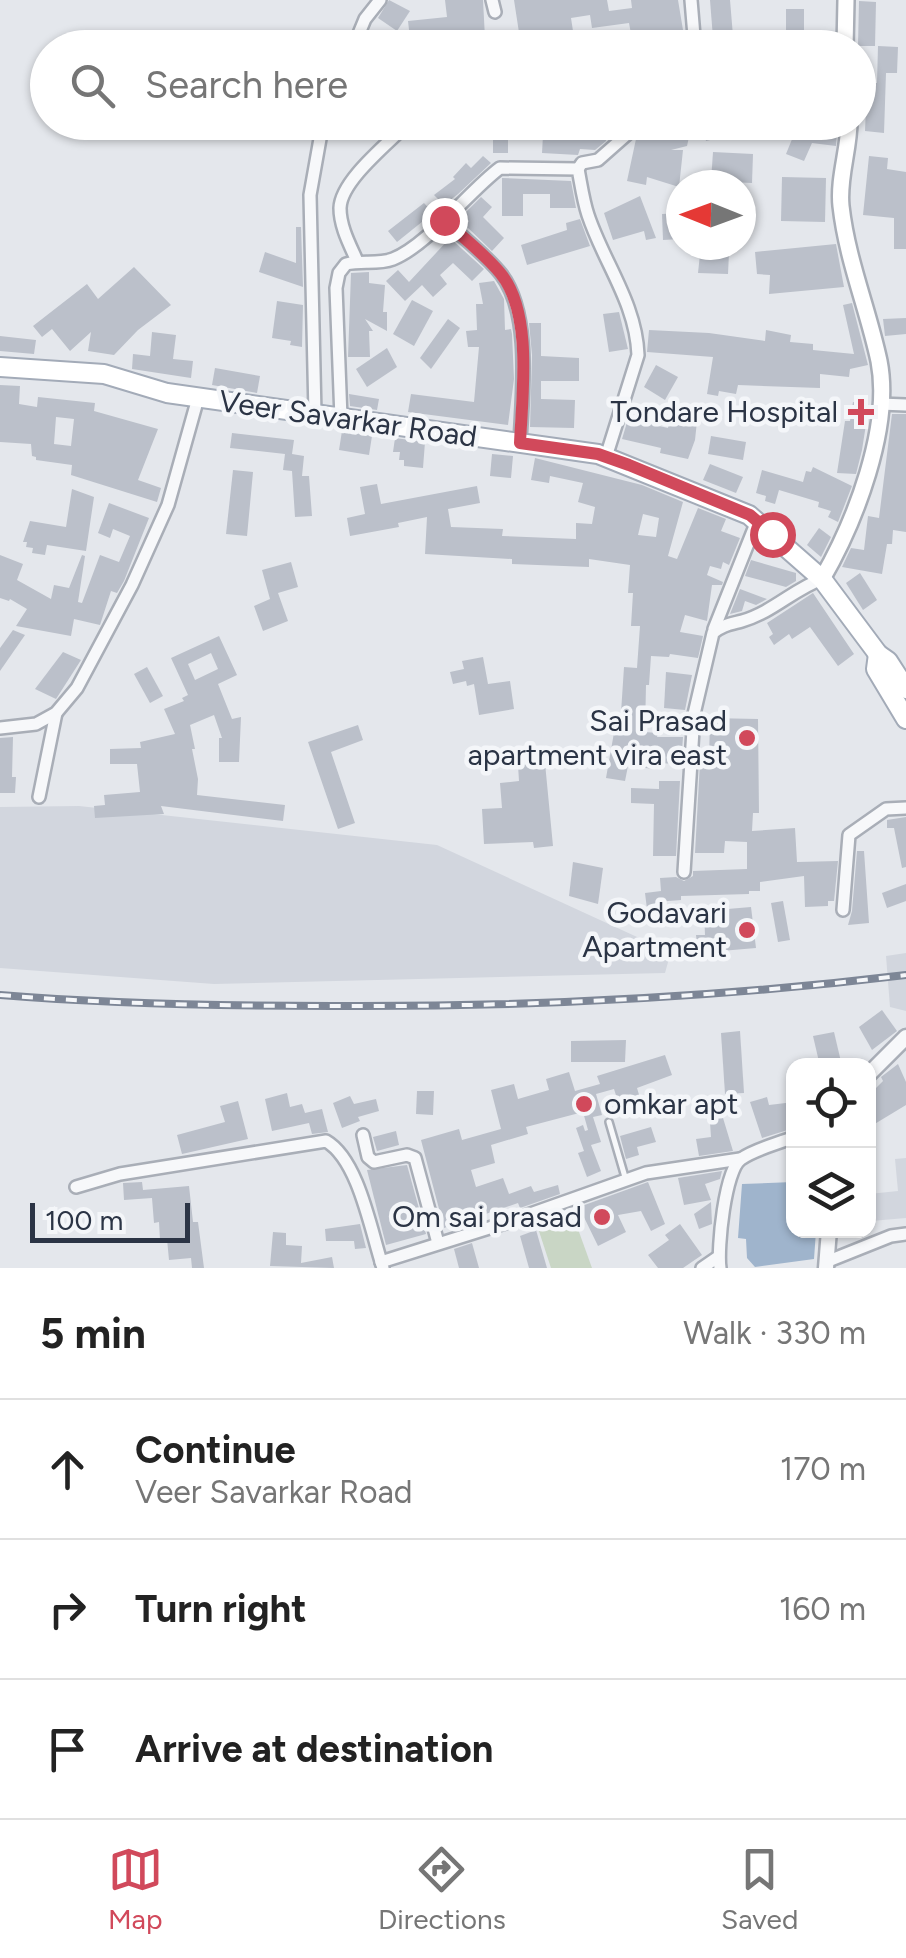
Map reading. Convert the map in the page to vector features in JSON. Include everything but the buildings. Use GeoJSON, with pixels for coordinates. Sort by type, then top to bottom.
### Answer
{"type":"FeatureCollection","features":[{"type":"Feature","properties":{"kind":"main road"},"geometry":{"type":"LineString","coordinates":[[846,0],[846,30]]}},
{"type":"Feature","properties":{"kind":"main road"},"geometry":{"type":"LineString","coordinates":[[822,578],[866,487],[880,404],[878,359],[853,272],[840,201],[847,140]]}},
{"type":"Feature","properties":{"kind":"main road","name":"Veer Savarkar Road"},"geometry":{"type":"LineString","coordinates":[[0,367],[104,374],[167,394],[606,457],[750,515],[822,578],[906,690]]}},
{"type":"Feature","properties":{"kind":"main road"},"geometry":{"type":"LineString","coordinates":[[878,654],[906,704]]}},
{"type":"Feature","properties":{"kind":"main road"},"geometry":{"type":"LineString","coordinates":[[878,654],[876,670],[906,719]]}},
{"type":"Feature","properties":{"kind":"street"},"geometry":{"type":"LineString","coordinates":[[360,30],[380,0]]}},
{"type":"Feature","properties":{"kind":"street"},"geometry":{"type":"LineString","coordinates":[[690,0],[693,30]]}},
{"type":"Feature","properties":{"kind":"street"},"geometry":{"type":"LineString","coordinates":[[315,414],[310,195],[320,140]]}},
{"type":"Feature","properties":{"kind":"street"},"geometry":{"type":"LineString","coordinates":[[357,262],[342,226],[344,193],[391,140]]}},
{"type":"Feature","properties":{"kind":"street"},"geometry":{"type":"LineString","coordinates":[[606,457],[638,344],[629,305],[587,214],[578,168],[582,162],[598,160],[621,140]]}},
{"type":"Feature","properties":{"kind":"street"},"geometry":{"type":"LineString","coordinates":[[341,418],[336,288],[346,264],[376,264],[396,258],[500,168],[578,168]]}},
{"type":"Feature","properties":{"kind":"street"},"geometry":{"type":"LineString","coordinates":[[444,220],[500,272],[509,288],[518,316],[524,367],[520,443]]}},
{"type":"Feature","properties":{"kind":"street"},"geometry":{"type":"LineString","coordinates":[[0,728],[36,724],[56,713],[77,688],[132,585],[168,505],[198,398]]}},
{"type":"Feature","properties":{"kind":"street"},"geometry":{"type":"LineString","coordinates":[[880,404],[906,404]]}},
{"type":"Feature","properties":{"kind":"street"},"geometry":{"type":"LineString","coordinates":[[684,872],[694,714],[713,633],[757,521]]}},
{"type":"Feature","properties":{"kind":"street"},"geometry":{"type":"LineString","coordinates":[[713,633],[720,626],[775,608],[822,578]]}},
{"type":"Feature","properties":{"kind":"street"},"geometry":{"type":"LineString","coordinates":[[39,797],[56,713]]}},
{"type":"Feature","properties":{"kind":"street"},"geometry":{"type":"LineString","coordinates":[[843,910],[848,836],[886,809],[906,808]]}},
{"type":"Feature","properties":{"kind":"street"},"geometry":{"type":"LineString","coordinates":[[876,1067],[906,1037]]}},
{"type":"Feature","properties":{"kind":"street"},"geometry":{"type":"LineString","coordinates":[[363,1135],[368,1157],[374,1162],[407,1155],[415,1158],[438,1244]]}},
{"type":"Feature","properties":{"kind":"street"},"geometry":{"type":"LineString","coordinates":[[76,1187],[120,1174],[326,1141],[336,1148],[353,1174],[382,1265],[626,1180],[683,1166],[740,1159],[786,1141]]}},
{"type":"Feature","properties":{"kind":"street"},"geometry":{"type":"LineString","coordinates":[[702,1268],[719,1262],[732,1169],[740,1159]]}},
{"type":"Feature","properties":{"kind":"street"},"geometry":{"type":"LineString","coordinates":[[828,1238],[826,1265],[891,1236],[906,1234]]}},
{"type":"Feature","properties":{"kind":"lane"},"geometry":{"type":"LineString","coordinates":[[609,1122],[626,1180]]}},
{"type":"Feature","properties":{"kind":"shaded area"},"geometry":{"type":"Polygon","coordinates":[[[79,806],[437,845],[648,942],[672,948],[665,973],[214,984],[0,968],[0,807],[79,806]]]}},
{"type":"Feature","properties":{"kind":"shaded area"},"geometry":{"type":"Polygon","coordinates":[[[906,953],[906,1011],[890,1007],[886,956],[906,953]]]}},
{"type":"Feature","properties":{"kind":"shaded area"},"geometry":{"type":"Polygon","coordinates":[[[906,1158],[906,1218],[876,1221],[876,1193],[898,1191],[895,1159],[906,1158]]]}},
{"type":"Feature","properties":{"kind":"green space"},"geometry":{"type":"Polygon","coordinates":[[[574,1218],[592,1268],[551,1268],[537,1225],[574,1218]]]}},
{"type":"Feature","properties":{"kind":"water"},"geometry":{"type":"Polygon","coordinates":[[[786,1182],[786,1238],[816,1238],[814,1259],[755,1267],[747,1258],[746,1239],[738,1238],[742,1184],[786,1182]]]}},
{"type":"Feature","properties":{"kind":"railway"},"geometry":{"type":"LineString","coordinates":[[0,995],[208,1005],[476,1005],[692,995],[906,975]]}},
{"type":"Feature","properties":{"kind":"place","name":"Tondare Hospital"},"geometry":{"type":"Point","coordinates":[861,412]}},
{"type":"Feature","properties":{"kind":"place","name":"Sai Prasad apartment vira east"},"geometry":{"type":"Point","coordinates":[747,738]}},
{"type":"Feature","properties":{"kind":"place","name":"Godavari Apartment"},"geometry":{"type":"Point","coordinates":[747,930]}},
{"type":"Feature","properties":{"kind":"place","name":"omkar apt"},"geometry":{"type":"Point","coordinates":[584,1104]}},
{"type":"Feature","properties":{"kind":"place","name":"Om sai prasad"},"geometry":{"type":"Point","coordinates":[602,1217]}},
{"type":"Feature","properties":{"kind":"route"},"geometry":{"type":"LineString","coordinates":[[444,220],[500,272],[509,288],[518,316],[524,367],[520,443],[598,454],[629,465],[750,515],[772,534]]}}]}
